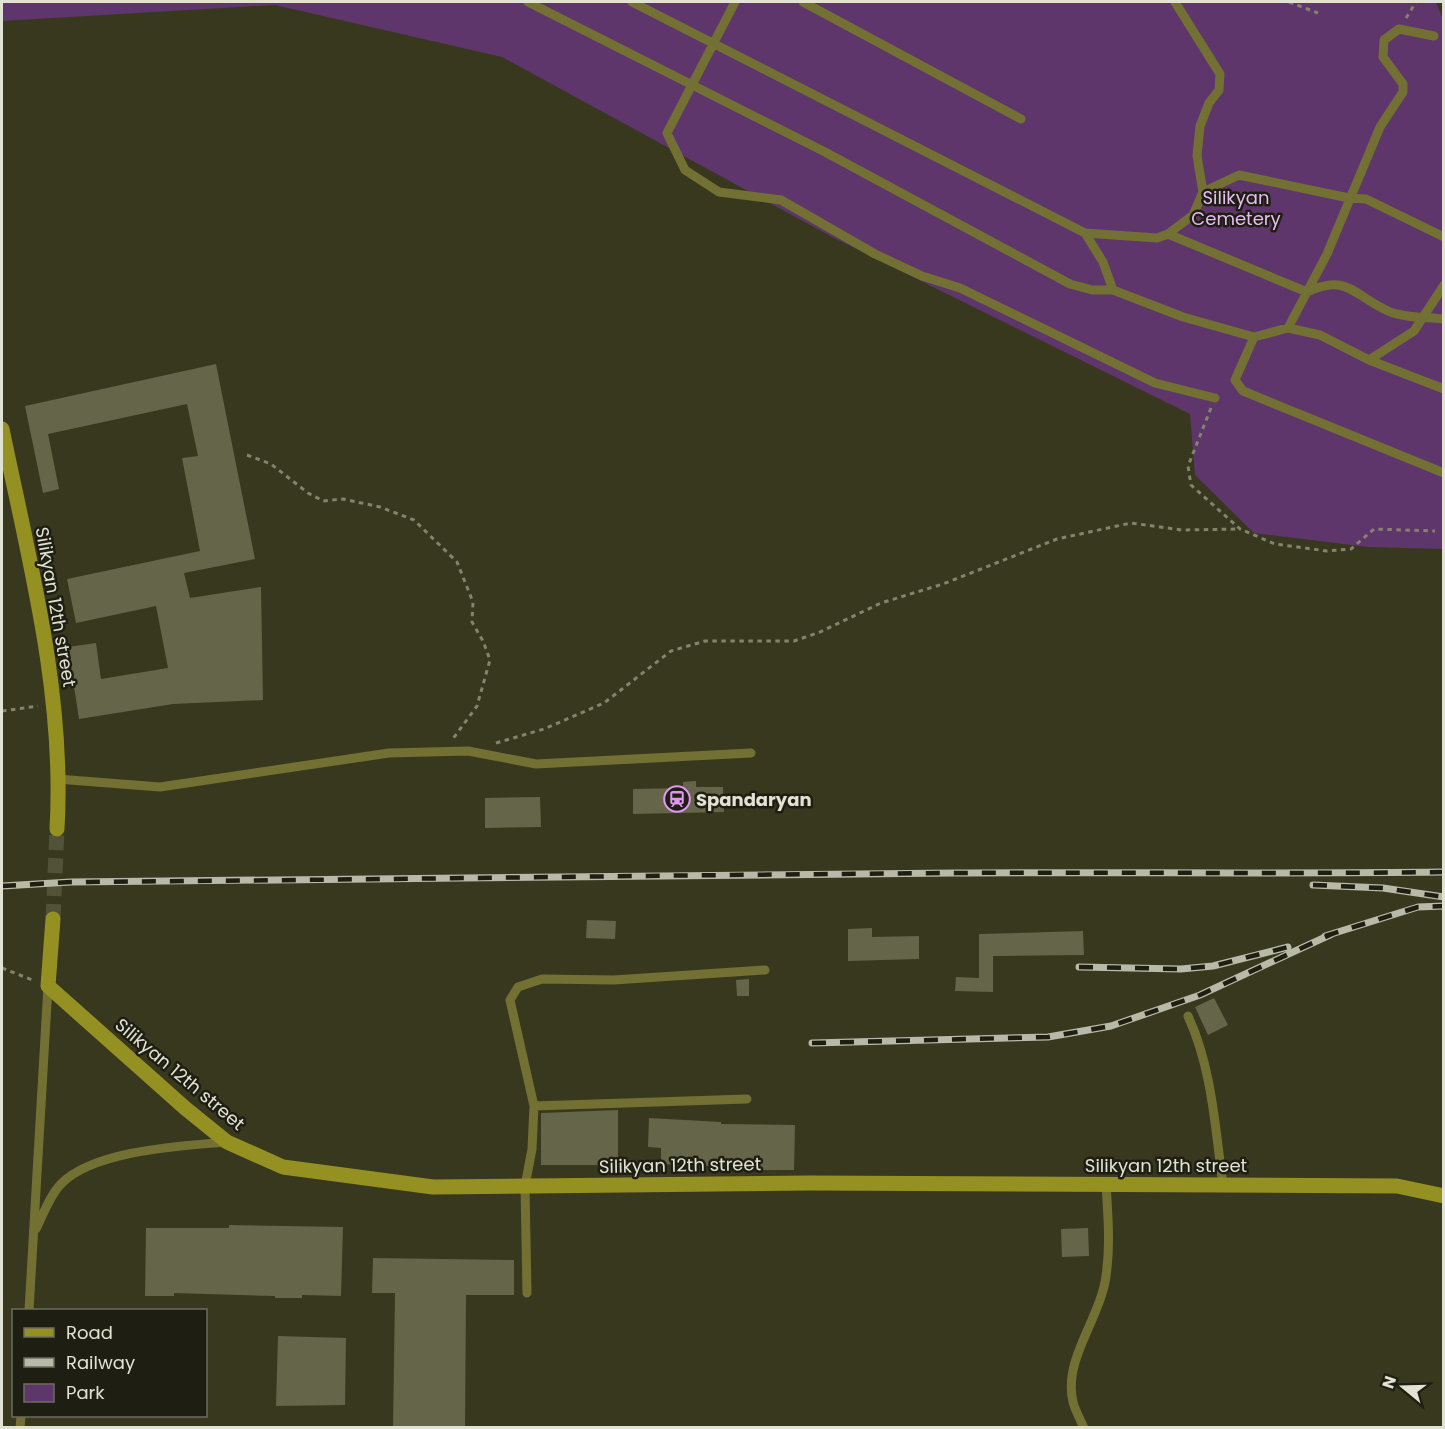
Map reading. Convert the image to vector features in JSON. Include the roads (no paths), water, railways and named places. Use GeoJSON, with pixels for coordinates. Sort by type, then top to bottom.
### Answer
{"type":"FeatureCollection","features":[{"type":"Feature","properties":{"kind":"main road","name":"Silikyan 12th street"},"geometry":{"type":"LineString","coordinates":[[2,429],[5,467],[38,606],[53,704],[57,829]]}},
{"type":"Feature","properties":{"kind":"main road"},"geometry":{"type":"LineString","coordinates":[[48,986],[53,920]]}},
{"type":"Feature","properties":{"kind":"main road","name":"Silikyan 12th street"},"geometry":{"type":"LineString","coordinates":[[48,986],[228,1142],[283,1167],[433,1187],[810,1183],[1397,1186],[1443,1196]]}},
{"type":"Feature","properties":{"kind":"lane"},"geometry":{"type":"LineString","coordinates":[[528,2],[693,83],[1070,284],[1092,290],[1113,290],[1183,317],[1254,337],[1288,328],[1320,334],[1369,360],[1443,388]]}},
{"type":"Feature","properties":{"kind":"lane"},"geometry":{"type":"LineString","coordinates":[[632,2],[1085,233],[1157,238],[1168,234],[1193,215],[1203,192],[1197,156],[1200,126],[1209,103],[1219,90],[1220,74],[1175,2]]}},
{"type":"Feature","properties":{"kind":"lane"},"geometry":{"type":"LineString","coordinates":[[735,2],[667,133],[685,170],[719,192],[781,200],[875,254],[922,276],[960,288],[1155,383],[1215,398]]}},
{"type":"Feature","properties":{"kind":"lane"},"geometry":{"type":"LineString","coordinates":[[803,2],[1021,119]]}},
{"type":"Feature","properties":{"kind":"lane"},"geometry":{"type":"LineString","coordinates":[[1288,328],[1327,254],[1348,198],[1380,127],[1403,92],[1403,84],[1383,57],[1384,40],[1399,29],[1434,36]]}},
{"type":"Feature","properties":{"kind":"lane"},"geometry":{"type":"LineString","coordinates":[[1203,192],[1239,175],[1348,198],[1366,199],[1443,237]]}},
{"type":"Feature","properties":{"kind":"lane"},"geometry":{"type":"LineString","coordinates":[[1085,233],[1102,262],[1113,290]]}},
{"type":"Feature","properties":{"kind":"lane"},"geometry":{"type":"LineString","coordinates":[[1168,234],[1307,292],[1324,284],[1345,285],[1390,312],[1443,319]]}},
{"type":"Feature","properties":{"kind":"lane"},"geometry":{"type":"LineString","coordinates":[[1369,360],[1414,332],[1443,285]]}},
{"type":"Feature","properties":{"kind":"lane"},"geometry":{"type":"LineString","coordinates":[[1254,337],[1235,380],[1243,391],[1443,473]]}},
{"type":"Feature","properties":{"kind":"lane"},"geometry":{"type":"LineString","coordinates":[[57,779],[160,787],[389,753],[468,751],[536,764],[751,753]]}},
{"type":"Feature","properties":{"kind":"lane"},"geometry":{"type":"LineString","coordinates":[[527,1293],[525,1186],[532,1149],[534,1106],[510,1000],[518,987],[542,979],[614,980],[765,970]]}},
{"type":"Feature","properties":{"kind":"lane"},"geometry":{"type":"LineString","coordinates":[[29,1309],[48,986]]}},
{"type":"Feature","properties":{"kind":"lane"},"geometry":{"type":"LineString","coordinates":[[1188,1016],[1201,1044],[1209,1079],[1223,1185]]}},
{"type":"Feature","properties":{"kind":"lane"},"geometry":{"type":"LineString","coordinates":[[534,1106],[747,1099]]}},
{"type":"Feature","properties":{"kind":"lane"},"geometry":{"type":"LineString","coordinates":[[35,1231],[61,1184],[97,1162],[153,1149],[228,1142]]}},
{"type":"Feature","properties":{"kind":"lane"},"geometry":{"type":"LineString","coordinates":[[1084,1428],[1073,1400],[1073,1368],[1090,1328],[1105,1283],[1109,1240],[1106,1184]]}},
{"type":"Feature","properties":{"kind":"tunnel"},"geometry":{"type":"LineString","coordinates":[[53,919],[57,829]]}},
{"type":"Feature","properties":{"kind":"railway"},"geometry":{"type":"LineString","coordinates":[[2,886],[71,882],[843,874],[1444,872]]}},
{"type":"Feature","properties":{"kind":"railway"},"geometry":{"type":"LineString","coordinates":[[1313,885],[1383,888],[1444,897]]}},
{"type":"Feature","properties":{"kind":"railway"},"geometry":{"type":"LineString","coordinates":[[1325,936],[1418,907],[1444,906]]}},
{"type":"Feature","properties":{"kind":"railway"},"geometry":{"type":"LineString","coordinates":[[812,1043],[1048,1037],[1111,1026],[1200,995],[1332,934]]}},
{"type":"Feature","properties":{"kind":"railway"},"geometry":{"type":"LineString","coordinates":[[1079,967],[1181,969],[1213,966],[1288,947]]}},
{"type":"Feature","properties":{"kind":"place","name":"Spandaryan"},"geometry":{"type":"Point","coordinates":[677,799]}},
{"type":"Feature","properties":{"kind":"park label","name":"Silikyan Cemetery"},"geometry":{"type":"Point","coordinates":[1236,207]}}]}
